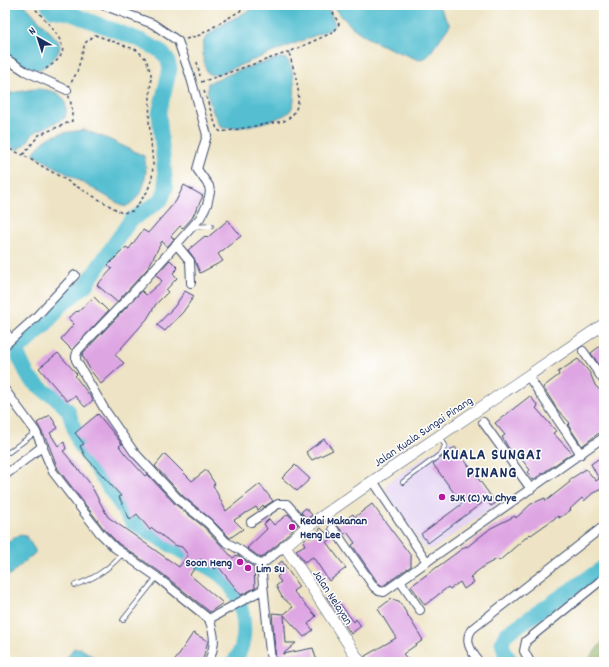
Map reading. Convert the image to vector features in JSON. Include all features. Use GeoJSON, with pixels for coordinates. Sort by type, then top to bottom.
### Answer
{"type":"FeatureCollection","features":[{"type":"Feature","properties":{"kind":"street"},"geometry":{"type":"LineString","coordinates":[[103,5],[152,24],[178,41],[190,75],[201,117],[208,134],[197,168],[209,186],[210,194],[200,218],[131,295],[78,350],[76,360],[96,396],[134,452],[180,501],[208,523],[226,542],[261,565],[259,591],[271,662]]}},
{"type":"Feature","properties":{"kind":"street"},"geometry":{"type":"LineString","coordinates":[[5,58],[24,71],[67,90]]}},
{"type":"Feature","properties":{"kind":"street"},"geometry":{"type":"LineString","coordinates":[[176,244],[190,261],[190,283]]}},
{"type":"Feature","properties":{"kind":"street"},"geometry":{"type":"LineString","coordinates":[[5,345],[35,318],[75,275]]}},
{"type":"Feature","properties":{"kind":"street","name":"Jalan Kuala Sungai Pinang"},"geometry":{"type":"LineString","coordinates":[[261,565],[307,527],[604,324]]}},
{"type":"Feature","properties":{"kind":"street"},"geometry":{"type":"LineString","coordinates":[[583,351],[604,381]]}},
{"type":"Feature","properties":{"kind":"street"},"geometry":{"type":"LineString","coordinates":[[528,376],[581,454]]}},
{"type":"Feature","properties":{"kind":"street"},"geometry":{"type":"LineString","coordinates":[[5,390],[36,432],[56,476],[100,533],[123,553],[157,577],[209,619],[215,636],[214,646],[209,662]]}},
{"type":"Feature","properties":{"kind":"street"},"geometry":{"type":"LineString","coordinates":[[483,422],[531,489]]}},
{"type":"Feature","properties":{"kind":"street"},"geometry":{"type":"LineString","coordinates":[[333,528],[374,587],[384,592],[604,437]]}},
{"type":"Feature","properties":{"kind":"street"},"geometry":{"type":"LineString","coordinates":[[6,474],[43,446]]}},
{"type":"Feature","properties":{"kind":"street"},"geometry":{"type":"LineString","coordinates":[[373,481],[427,562]]}},
{"type":"Feature","properties":{"kind":"street"},"geometry":{"type":"LineString","coordinates":[[250,522],[278,504],[287,504],[307,527]]}},
{"type":"Feature","properties":{"kind":"street"},"geometry":{"type":"LineString","coordinates":[[480,662],[470,648],[468,638],[472,629],[604,526]]}},
{"type":"Feature","properties":{"kind":"street","name":"Jalan Nelayan"},"geometry":{"type":"LineString","coordinates":[[285,546],[360,662]]}},
{"type":"Feature","properties":{"kind":"street"},"geometry":{"type":"LineString","coordinates":[[530,662],[524,651],[526,641],[604,578]]}},
{"type":"Feature","properties":{"kind":"street"},"geometry":{"type":"LineString","coordinates":[[400,582],[420,610]]}},
{"type":"Feature","properties":{"kind":"street"},"geometry":{"type":"LineString","coordinates":[[209,619],[259,591]]}},
{"type":"Feature","properties":{"kind":"lane"},"geometry":{"type":"LineString","coordinates":[[192,227],[211,226]]}},
{"type":"Feature","properties":{"kind":"lane"},"geometry":{"type":"LineString","coordinates":[[5,328],[12,338]]}},
{"type":"Feature","properties":{"kind":"lane"},"geometry":{"type":"LineString","coordinates":[[9,452],[36,432]]}},
{"type":"Feature","properties":{"kind":"lane"},"geometry":{"type":"LineString","coordinates":[[403,482],[442,453],[445,446],[439,436]]}},
{"type":"Feature","properties":{"kind":"lane"},"geometry":{"type":"LineString","coordinates":[[75,585],[96,577],[115,562],[123,553]]}},
{"type":"Feature","properties":{"kind":"lane"},"geometry":{"type":"LineString","coordinates":[[123,620],[157,577]]}},
{"type":"Feature","properties":{"kind":"path"},"geometry":{"type":"LineString","coordinates":[[32,5],[60,38],[63,45],[62,54],[37,76]]}},
{"type":"Feature","properties":{"kind":"path"},"geometry":{"type":"LineString","coordinates":[[178,41],[200,35],[250,5]]}},
{"type":"Feature","properties":{"kind":"path"},"geometry":{"type":"LineString","coordinates":[[200,82],[289,52],[334,32],[339,24],[329,5]]}},
{"type":"Feature","properties":{"kind":"path"},"geometry":{"type":"LineString","coordinates":[[5,147],[23,155],[122,213],[133,211],[144,197],[152,179],[154,164],[149,121],[151,74],[146,59],[137,50],[96,35],[85,43],[77,72],[67,90],[72,107],[72,121],[39,135],[23,155]]}},
{"type":"Feature","properties":{"kind":"path"},"geometry":{"type":"LineString","coordinates":[[197,62],[200,82],[217,128],[221,132],[284,121],[291,118],[295,113],[300,99],[289,52]]}},
{"type":"Feature","properties":{"kind":"shaded area","name":"SJK (C) Yu Chye"},"geometry":{"type":"Polygon","coordinates":[[[451,439],[498,503],[434,549],[424,548],[386,491],[387,483],[451,439]]]}},
{"type":"Feature","properties":{"kind":"green space"},"geometry":{"type":"Polygon","coordinates":[[[604,640],[604,662],[586,662],[604,640]]]}},
{"type":"Feature","properties":{"kind":"water"},"geometry":{"type":"Polygon","coordinates":[[[5,5],[25,5],[59,42],[60,47],[58,53],[41,69],[29,69],[18,64],[5,55],[5,5]]]}},
{"type":"Feature","properties":{"kind":"water"},"geometry":{"type":"Polygon","coordinates":[[[259,5],[326,5],[334,22],[334,26],[331,29],[218,74],[209,74],[205,66],[203,51],[204,41],[213,31],[259,5]]]}},
{"type":"Feature","properties":{"kind":"water"},"geometry":{"type":"Polygon","coordinates":[[[334,5],[438,5],[450,25],[428,56],[419,60],[371,40],[360,33],[350,25],[334,5]]]}},
{"type":"Feature","properties":{"kind":"water"},"geometry":{"type":"Polygon","coordinates":[[[280,58],[288,61],[294,79],[294,102],[289,112],[266,122],[244,127],[221,127],[213,112],[209,100],[207,88],[208,83],[242,69],[280,58]]]}},
{"type":"Feature","properties":{"kind":"water"},"geometry":{"type":"Polygon","coordinates":[[[35,89],[55,92],[60,95],[65,103],[65,118],[33,133],[26,144],[18,150],[5,143],[5,94],[35,89]]]}},
{"type":"Feature","properties":{"kind":"water"},"geometry":{"type":"Polygon","coordinates":[[[85,130],[144,156],[146,171],[144,185],[137,198],[125,207],[33,154],[38,147],[55,135],[85,130]]]}},
{"type":"Feature","properties":{"kind":"water"},"geometry":{"type":"Polygon","coordinates":[[[19,535],[26,536],[35,550],[35,553],[5,579],[5,544],[19,535]]]}},
{"type":"Feature","properties":{"kind":"water"},"geometry":{"type":"Polygon","coordinates":[[[80,648],[101,662],[64,662],[73,649],[80,648]]]}},
{"type":"Feature","properties":{"kind":"building"},"geometry":{"type":"Polygon","coordinates":[[[184,185],[203,196],[192,218],[183,228],[180,226],[171,236],[174,239],[167,247],[162,241],[148,268],[117,302],[97,285],[112,269],[108,265],[126,247],[129,249],[143,230],[148,233],[176,201],[184,185]]]}},
{"type":"Feature","properties":{"kind":"building"},"geometry":{"type":"Polygon","coordinates":[[[228,220],[241,236],[218,254],[223,261],[200,273],[194,258],[188,250],[205,236],[207,238],[228,220]]]}},
{"type":"Feature","properties":{"kind":"building"},"geometry":{"type":"Polygon","coordinates":[[[170,260],[178,268],[173,273],[177,278],[166,290],[168,292],[156,304],[147,319],[115,355],[124,363],[101,384],[91,371],[82,355],[83,353],[142,291],[146,295],[162,281],[156,275],[170,260]]]}},
{"type":"Feature","properties":{"kind":"building"},"geometry":{"type":"Polygon","coordinates":[[[185,291],[194,296],[183,312],[165,331],[157,325],[175,306],[185,291]]]}},
{"type":"Feature","properties":{"kind":"building"},"geometry":{"type":"Polygon","coordinates":[[[94,297],[108,311],[72,350],[61,339],[74,324],[68,318],[77,311],[78,312],[94,297]]]}},
{"type":"Feature","properties":{"kind":"building"},"geometry":{"type":"Polygon","coordinates":[[[604,343],[604,361],[599,365],[591,353],[604,343]]]}},
{"type":"Feature","properties":{"kind":"building"},"geometry":{"type":"Polygon","coordinates":[[[58,353],[77,374],[75,376],[93,400],[85,407],[75,396],[67,401],[39,368],[58,353]]]}},
{"type":"Feature","properties":{"kind":"building"},"geometry":{"type":"Polygon","coordinates":[[[578,359],[590,373],[595,385],[604,395],[604,429],[582,446],[568,425],[570,423],[557,409],[543,387],[559,375],[558,372],[578,359]]]}},
{"type":"Feature","properties":{"kind":"building"},"geometry":{"type":"Polygon","coordinates":[[[530,396],[538,406],[536,408],[556,431],[553,433],[572,453],[533,480],[527,472],[530,470],[519,456],[516,458],[502,437],[505,435],[495,423],[530,396]]]}},
{"type":"Feature","properties":{"kind":"building"},"geometry":{"type":"Polygon","coordinates":[[[98,414],[122,444],[119,446],[125,454],[145,476],[147,474],[176,505],[204,527],[233,558],[237,555],[254,567],[255,588],[241,595],[218,566],[215,569],[200,559],[190,575],[223,603],[210,612],[160,572],[119,544],[104,529],[58,469],[48,443],[37,423],[50,415],[58,428],[50,433],[58,446],[64,442],[66,449],[63,451],[89,482],[108,517],[179,567],[188,555],[182,547],[174,545],[152,528],[150,530],[137,514],[130,520],[119,497],[121,496],[85,456],[80,446],[84,444],[75,433],[98,414]]]}},
{"type":"Feature","properties":{"kind":"building"},"geometry":{"type":"Polygon","coordinates":[[[324,439],[333,450],[312,460],[306,452],[324,439]]]}},
{"type":"Feature","properties":{"kind":"building"},"geometry":{"type":"Polygon","coordinates":[[[455,447],[496,503],[491,506],[486,500],[428,543],[421,534],[462,504],[433,464],[455,447]]]}},
{"type":"Feature","properties":{"kind":"building"},"geometry":{"type":"Polygon","coordinates":[[[165,454],[192,481],[206,470],[215,484],[213,485],[226,511],[260,484],[273,501],[264,507],[263,505],[258,510],[256,507],[234,520],[243,529],[230,538],[211,519],[184,497],[155,466],[165,454]]]}},
{"type":"Feature","properties":{"kind":"building"},"geometry":{"type":"Polygon","coordinates":[[[604,455],[604,488],[593,493],[584,501],[582,498],[570,509],[571,510],[559,518],[558,516],[531,535],[530,534],[499,561],[497,559],[484,566],[470,577],[474,582],[464,589],[460,582],[450,589],[448,587],[425,605],[411,586],[466,546],[467,547],[491,528],[515,516],[516,518],[531,504],[545,498],[546,501],[570,482],[569,480],[586,469],[596,481],[599,479],[591,464],[604,455]]]}},
{"type":"Feature","properties":{"kind":"building"},"geometry":{"type":"Polygon","coordinates":[[[295,465],[310,479],[297,491],[282,478],[295,465]]]}},
{"type":"Feature","properties":{"kind":"building"},"geometry":{"type":"Polygon","coordinates":[[[372,504],[411,556],[411,566],[383,586],[378,583],[352,545],[355,543],[347,532],[344,534],[337,525],[353,514],[355,517],[372,504]]]}},
{"type":"Feature","properties":{"kind":"building"},"geometry":{"type":"Polygon","coordinates":[[[306,508],[312,515],[307,519],[301,512],[306,508]]]}},
{"type":"Feature","properties":{"kind":"building"},"geometry":{"type":"Polygon","coordinates":[[[288,514],[298,525],[278,544],[261,558],[247,548],[267,529],[264,524],[269,519],[274,525],[288,514]]]}},
{"type":"Feature","properties":{"kind":"building"},"geometry":{"type":"Polygon","coordinates":[[[321,528],[326,533],[329,531],[333,538],[326,542],[346,568],[329,581],[313,557],[304,562],[296,550],[305,545],[303,541],[308,536],[310,538],[321,528]]]}},
{"type":"Feature","properties":{"kind":"building"},"geometry":{"type":"Polygon","coordinates":[[[282,561],[299,587],[293,591],[316,616],[308,624],[313,630],[304,637],[284,615],[286,643],[296,643],[283,654],[313,648],[317,662],[276,662],[272,613],[284,614],[293,607],[282,597],[276,586],[281,582],[277,577],[280,574],[275,567],[282,561]]]}},
{"type":"Feature","properties":{"kind":"building"},"geometry":{"type":"Polygon","coordinates":[[[326,596],[340,604],[354,622],[356,619],[361,626],[351,634],[326,596]]]}},
{"type":"Feature","properties":{"kind":"building"},"geometry":{"type":"Polygon","coordinates":[[[391,599],[399,601],[423,640],[403,654],[411,662],[367,662],[365,656],[396,638],[378,609],[391,599]]]}},
{"type":"Feature","properties":{"kind":"building"},"geometry":{"type":"Polygon","coordinates":[[[193,633],[208,641],[202,662],[174,662],[193,633]]]}},
{"type":"Feature","properties":{"kind":"waterway"},"geometry":{"type":"LineString","coordinates":[[48,5],[52,10],[69,13],[140,40],[159,50],[167,58],[170,69],[159,113],[166,188],[161,200],[130,221],[85,286],[61,305],[47,323],[19,349],[19,357],[29,378],[46,392],[54,396],[68,410],[79,443],[132,522],[218,573],[227,581],[234,591],[239,603],[244,627],[240,651],[234,662]]}},
{"type":"Feature","properties":{"kind":"waterway"},"geometry":{"type":"LineString","coordinates":[[512,662],[505,654],[502,642],[506,634],[604,567]]}},
{"type":"Feature","properties":{"kind":"place","name":"SJK (C) Yu Chye"},"geometry":{"type":"Point","coordinates":[442,497]}},
{"type":"Feature","properties":{"kind":"place","name":"Kedai Makanan Heng Lee"},"geometry":{"type":"Point","coordinates":[292,527]}},
{"type":"Feature","properties":{"kind":"place","name":"Soon Heng"},"geometry":{"type":"Point","coordinates":[240,562]}},
{"type":"Feature","properties":{"kind":"place","name":"Lim Su"},"geometry":{"type":"Point","coordinates":[248,568]}},
{"type":"Feature","properties":{"kind":"district","name":"KUALA SUNGAI PINANG"},"geometry":{"type":"Point","coordinates":[492,462]}}]}
